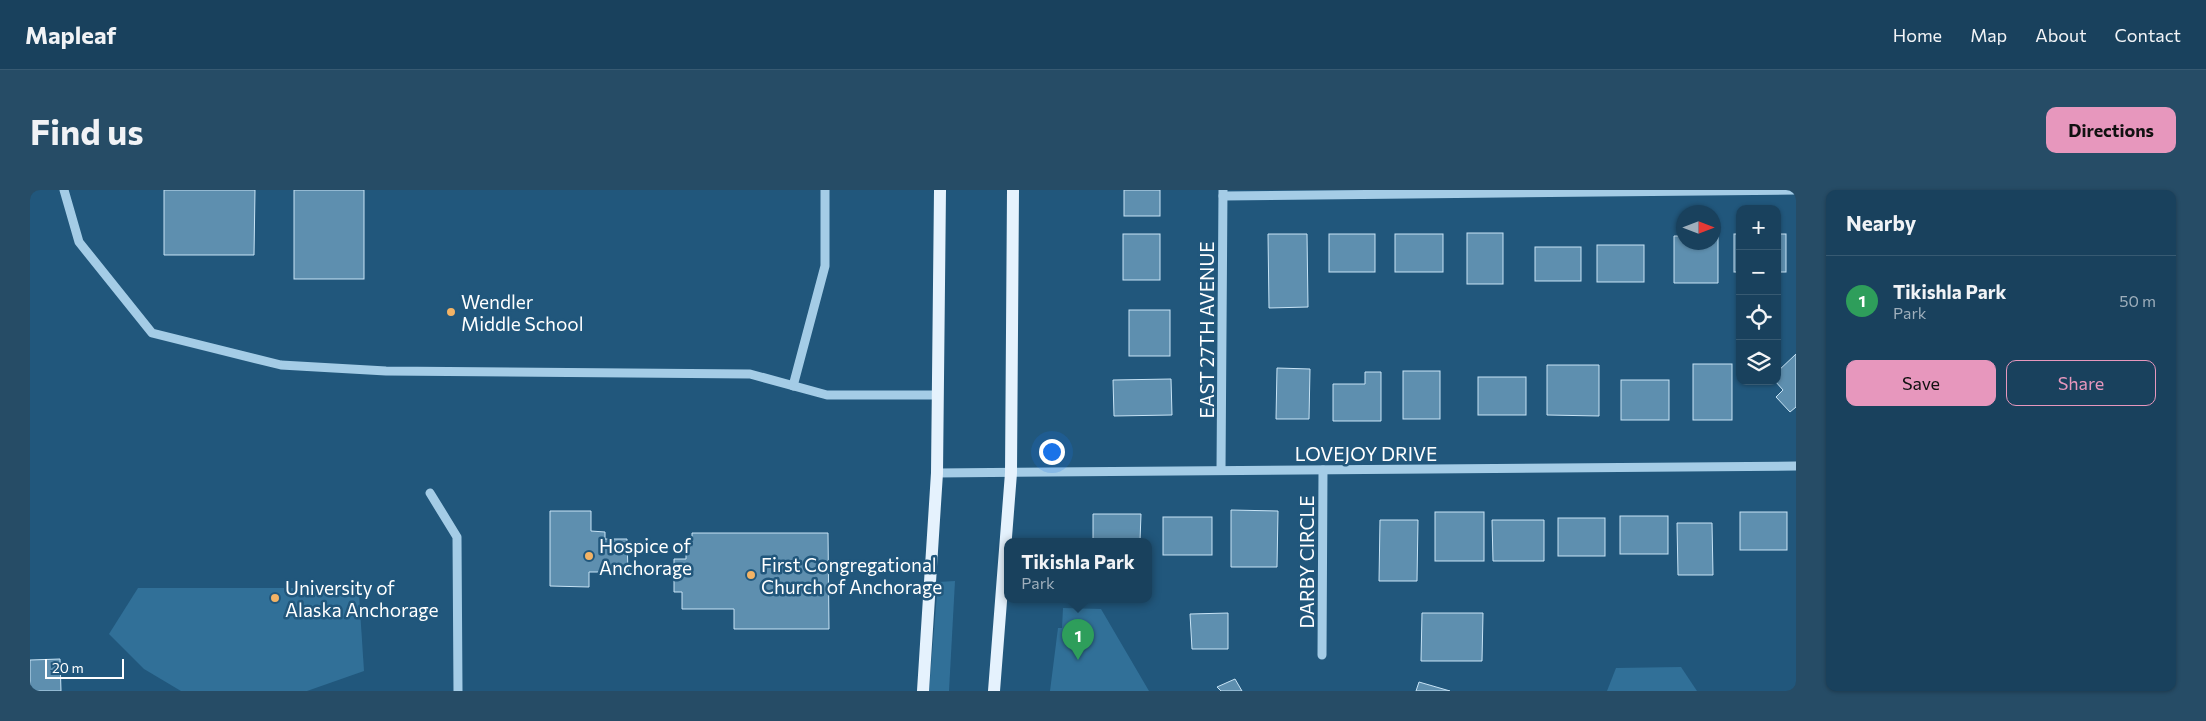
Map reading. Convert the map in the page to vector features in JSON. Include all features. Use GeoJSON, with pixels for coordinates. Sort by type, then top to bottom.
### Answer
{"type":"FeatureCollection","features":[{"type":"Feature","properties":{"kind":"main road"},"geometry":{"type":"LineString","coordinates":[[923,691],[937,473],[940,190]]}},
{"type":"Feature","properties":{"kind":"main road"},"geometry":{"type":"LineString","coordinates":[[1006,538],[1011,473],[1013,190]]}},
{"type":"Feature","properties":{"kind":"main road"},"geometry":{"type":"LineString","coordinates":[[994,691],[1004,563]]}},
{"type":"Feature","properties":{"kind":"street"},"geometry":{"type":"LineString","coordinates":[[64,190],[79,242],[152,333],[281,365],[386,371],[750,374],[827,396],[938,396]]}},
{"type":"Feature","properties":{"kind":"street"},"geometry":{"type":"LineString","coordinates":[[793,386],[824,266],[824,190]]}},
{"type":"Feature","properties":{"kind":"street"},"geometry":{"type":"LineString","coordinates":[[1223,193],[1796,190]]}},
{"type":"Feature","properties":{"kind":"street","name":"EAST 27TH AVENUE"},"geometry":{"type":"LineString","coordinates":[[1221,470],[1223,193]]}},
{"type":"Feature","properties":{"kind":"street","name":"LOVEJOY DRIVE"},"geometry":{"type":"LineString","coordinates":[[937,473],[1796,466]]}},
{"type":"Feature","properties":{"kind":"street","name":"DARBY CIRCLE"},"geometry":{"type":"LineString","coordinates":[[1322,655],[1323,470]]}},
{"type":"Feature","properties":{"kind":"street"},"geometry":{"type":"LineString","coordinates":[[430,493],[457,537],[458,691]]}},
{"type":"Feature","properties":{"kind":"shaded area"},"geometry":{"type":"Polygon","coordinates":[[[955,581],[949,691],[929,691],[938,582],[955,581]]]}},
{"type":"Feature","properties":{"kind":"shaded area"},"geometry":{"type":"Polygon","coordinates":[[[138,588],[343,588],[359,594],[364,671],[307,691],[181,691],[144,669],[109,634],[138,588]]]}},
{"type":"Feature","properties":{"kind":"shaded area"},"geometry":{"type":"Polygon","coordinates":[[[1063,608],[1101,609],[1149,691],[1050,691],[1058,628],[1062,628],[1063,608]]]}},
{"type":"Feature","properties":{"kind":"shaded area"},"geometry":{"type":"Polygon","coordinates":[[[1681,667],[1697,691],[1607,691],[1616,668],[1681,667]]]}},
{"type":"Feature","properties":{"kind":"building"},"geometry":{"type":"Polygon","coordinates":[[[164,190],[255,190],[254,255],[164,255],[164,190]]]}},
{"type":"Feature","properties":{"kind":"building"},"geometry":{"type":"Polygon","coordinates":[[[294,190],[364,190],[364,279],[294,279],[294,190]]]}},
{"type":"Feature","properties":{"kind":"building"},"geometry":{"type":"Polygon","coordinates":[[[1124,190],[1160,190],[1160,216],[1124,216],[1124,190]]]}},
{"type":"Feature","properties":{"kind":"building"},"geometry":{"type":"Polygon","coordinates":[[[1467,233],[1503,233],[1503,284],[1467,284],[1467,233]]]}},
{"type":"Feature","properties":{"kind":"building"},"geometry":{"type":"Polygon","coordinates":[[[1123,234],[1160,234],[1160,280],[1123,280],[1123,234]]]}},
{"type":"Feature","properties":{"kind":"building"},"geometry":{"type":"Polygon","coordinates":[[[1268,234],[1307,234],[1308,307],[1269,308],[1268,234]]]}},
{"type":"Feature","properties":{"kind":"building"},"geometry":{"type":"Polygon","coordinates":[[[1329,234],[1375,234],[1375,272],[1329,272],[1329,234]]]}},
{"type":"Feature","properties":{"kind":"building"},"geometry":{"type":"Polygon","coordinates":[[[1395,234],[1443,234],[1443,272],[1395,272],[1395,234]]]}},
{"type":"Feature","properties":{"kind":"building"},"geometry":{"type":"Polygon","coordinates":[[[1734,234],[1736,234],[1736,272],[1734,272],[1734,234]]]}},
{"type":"Feature","properties":{"kind":"building"},"geometry":{"type":"Polygon","coordinates":[[[1781,234],[1786,234],[1786,272],[1781,272],[1781,234]]]}},
{"type":"Feature","properties":{"kind":"building"},"geometry":{"type":"Polygon","coordinates":[[[1674,236],[1676,236],[1676,250],[1718,250],[1718,283],[1674,283],[1674,236]]]}},
{"type":"Feature","properties":{"kind":"building"},"geometry":{"type":"Polygon","coordinates":[[[1597,245],[1644,245],[1644,282],[1597,282],[1597,245]]]}},
{"type":"Feature","properties":{"kind":"building"},"geometry":{"type":"Polygon","coordinates":[[[1535,247],[1581,247],[1581,281],[1535,281],[1535,247]]]}},
{"type":"Feature","properties":{"kind":"building"},"geometry":{"type":"Polygon","coordinates":[[[1129,310],[1170,310],[1170,356],[1129,356],[1129,310]]]}},
{"type":"Feature","properties":{"kind":"building"},"geometry":{"type":"Polygon","coordinates":[[[1796,354],[1796,407],[1790,412],[1776,397],[1783,390],[1779,385],[1781,385],[1781,368],[1796,354]]]}},
{"type":"Feature","properties":{"kind":"building"},"geometry":{"type":"Polygon","coordinates":[[[1693,364],[1732,364],[1732,420],[1693,420],[1693,364]]]}},
{"type":"Feature","properties":{"kind":"building"},"geometry":{"type":"Polygon","coordinates":[[[1547,365],[1599,365],[1599,416],[1547,415],[1547,365]]]}},
{"type":"Feature","properties":{"kind":"building"},"geometry":{"type":"Polygon","coordinates":[[[1277,368],[1310,369],[1309,419],[1276,419],[1277,368]]]}},
{"type":"Feature","properties":{"kind":"building"},"geometry":{"type":"Polygon","coordinates":[[[1403,371],[1440,371],[1440,419],[1403,419],[1403,371]]]}},
{"type":"Feature","properties":{"kind":"building"},"geometry":{"type":"Polygon","coordinates":[[[1365,372],[1381,372],[1381,421],[1333,421],[1333,384],[1365,384],[1365,372]]]}},
{"type":"Feature","properties":{"kind":"building"},"geometry":{"type":"Polygon","coordinates":[[[1478,377],[1526,377],[1526,415],[1478,415],[1478,377]]]}},
{"type":"Feature","properties":{"kind":"building"},"geometry":{"type":"Polygon","coordinates":[[[1171,379],[1172,415],[1114,416],[1113,380],[1171,379]]]}},
{"type":"Feature","properties":{"kind":"building"},"geometry":{"type":"Polygon","coordinates":[[[1621,380],[1669,380],[1669,420],[1621,420],[1621,380]]]}},
{"type":"Feature","properties":{"kind":"building"},"geometry":{"type":"Polygon","coordinates":[[[1231,510],[1278,511],[1277,567],[1231,567],[1231,510]]]}},
{"type":"Feature","properties":{"kind":"building","name":"Hospice of Anchorage"},"geometry":{"type":"Polygon","coordinates":[[[550,511],[591,511],[591,531],[605,532],[605,539],[627,539],[628,572],[589,572],[589,587],[550,586],[550,511]]]}},
{"type":"Feature","properties":{"kind":"building"},"geometry":{"type":"Polygon","coordinates":[[[1435,512],[1484,512],[1484,561],[1435,561],[1435,512]]]}},
{"type":"Feature","properties":{"kind":"building"},"geometry":{"type":"Polygon","coordinates":[[[1740,512],[1787,512],[1787,550],[1740,550],[1740,512]]]}},
{"type":"Feature","properties":{"kind":"building"},"geometry":{"type":"Polygon","coordinates":[[[1093,514],[1141,514],[1140,538],[1093,538],[1093,514]]]}},
{"type":"Feature","properties":{"kind":"building"},"geometry":{"type":"Polygon","coordinates":[[[1620,516],[1668,516],[1668,554],[1620,554],[1620,516]]]}},
{"type":"Feature","properties":{"kind":"building"},"geometry":{"type":"Polygon","coordinates":[[[1163,517],[1212,517],[1212,555],[1163,555],[1163,517]]]}},
{"type":"Feature","properties":{"kind":"building"},"geometry":{"type":"Polygon","coordinates":[[[1558,518],[1605,518],[1605,556],[1558,556],[1558,518]]]}},
{"type":"Feature","properties":{"kind":"building"},"geometry":{"type":"Polygon","coordinates":[[[1380,520],[1418,520],[1417,581],[1379,581],[1380,520]]]}},
{"type":"Feature","properties":{"kind":"building"},"geometry":{"type":"Polygon","coordinates":[[[1492,520],[1544,520],[1544,561],[1493,561],[1492,520]]]}},
{"type":"Feature","properties":{"kind":"building"},"geometry":{"type":"Polygon","coordinates":[[[1677,523],[1712,523],[1713,575],[1678,575],[1677,523]]]}},
{"type":"Feature","properties":{"kind":"building","name":"First Congregational Church of Anchorage"},"geometry":{"type":"Polygon","coordinates":[[[692,533],[828,533],[829,629],[734,629],[734,609],[682,609],[682,592],[674,592],[674,559],[686,559],[686,546],[692,546],[692,533]]]}},
{"type":"Feature","properties":{"kind":"building"},"geometry":{"type":"Polygon","coordinates":[[[1228,613],[1228,649],[1192,649],[1190,614],[1228,613]]]}},
{"type":"Feature","properties":{"kind":"building"},"geometry":{"type":"Polygon","coordinates":[[[1422,613],[1483,613],[1482,661],[1421,661],[1422,613]]]}},
{"type":"Feature","properties":{"kind":"building"},"geometry":{"type":"Polygon","coordinates":[[[60,659],[61,691],[30,691],[30,660],[60,659]]]}},
{"type":"Feature","properties":{"kind":"building"},"geometry":{"type":"Polygon","coordinates":[[[1235,679],[1242,691],[1221,691],[1217,687],[1235,679]]]}},
{"type":"Feature","properties":{"kind":"building"},"geometry":{"type":"Polygon","coordinates":[[[1419,682],[1450,691],[1416,691],[1419,682]]]}},
{"type":"Feature","properties":{"kind":"place","name":"Wendler Middle School"},"geometry":{"type":"Point","coordinates":[451,312]}},
{"type":"Feature","properties":{"kind":"place","name":"Hospice of Anchorage"},"geometry":{"type":"Point","coordinates":[589,556]}},
{"type":"Feature","properties":{"kind":"place","name":"First Congregational Church of Anchorage"},"geometry":{"type":"Point","coordinates":[751,575]}},
{"type":"Feature","properties":{"kind":"place","name":"University of Alaska Anchorage"},"geometry":{"type":"Point","coordinates":[275,598]}},
{"type":"Feature","properties":{"kind":"place","name":"Tikishla Park"},"geometry":{"type":"Point","coordinates":[1078,660]}}]}
